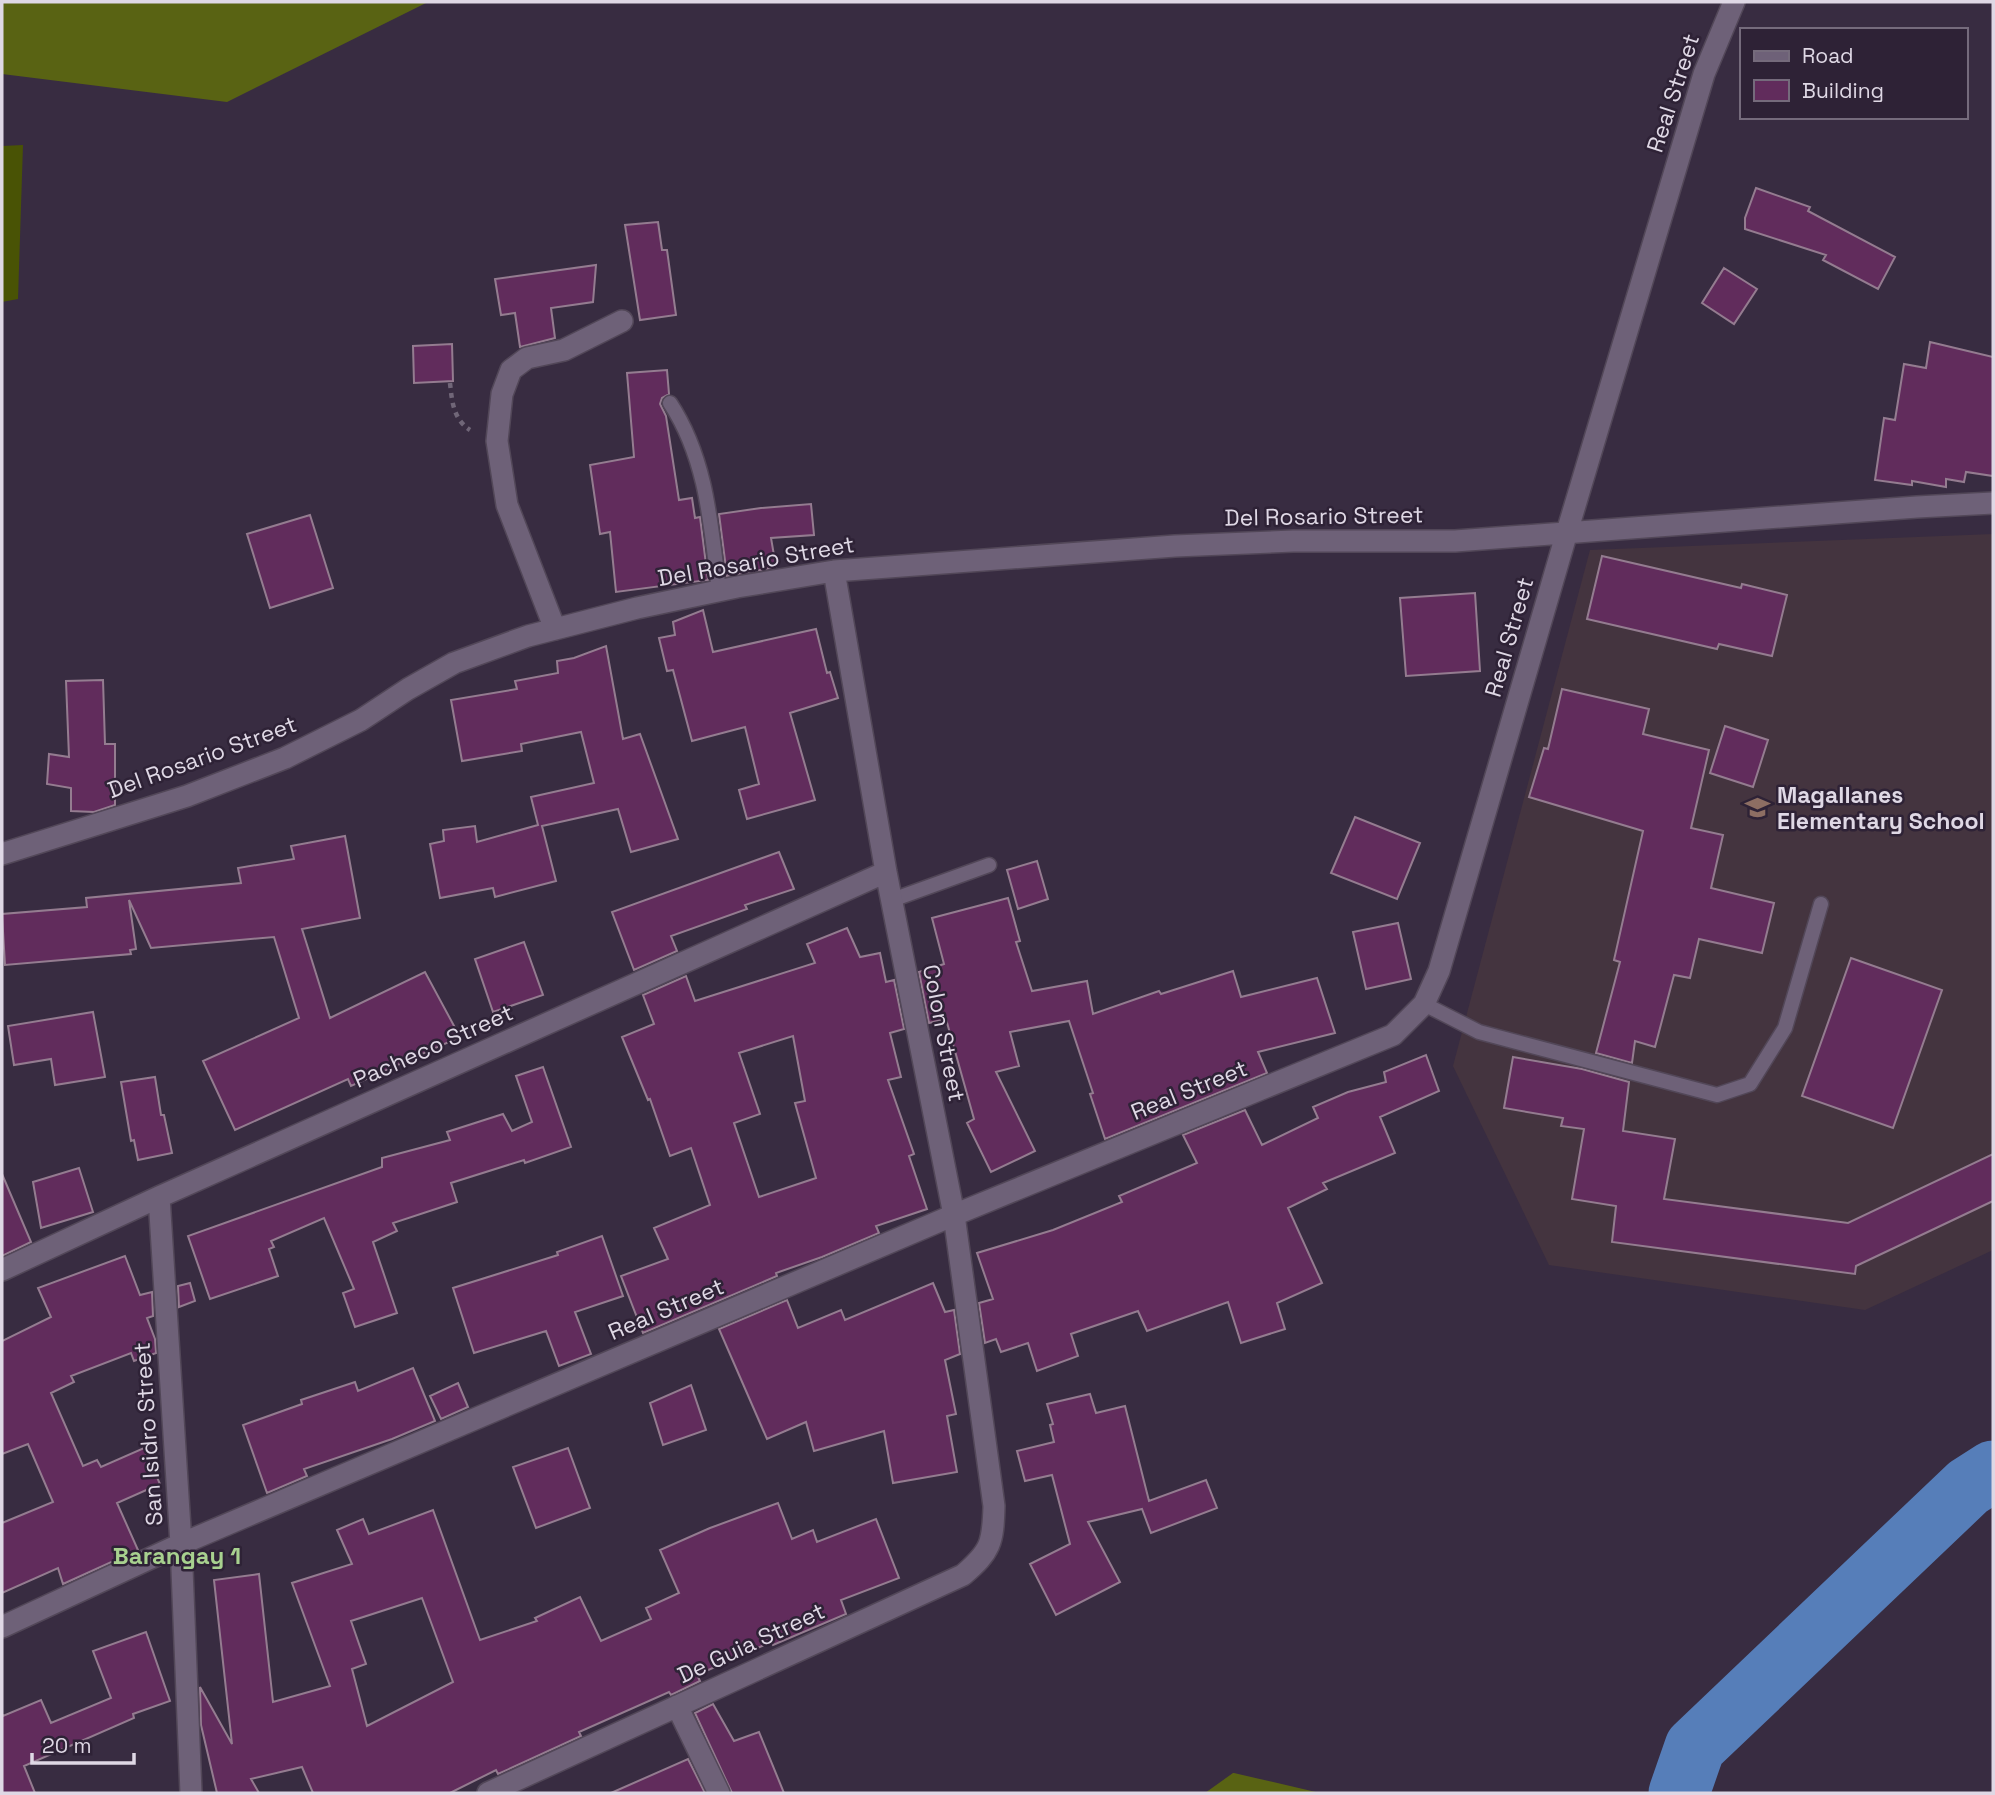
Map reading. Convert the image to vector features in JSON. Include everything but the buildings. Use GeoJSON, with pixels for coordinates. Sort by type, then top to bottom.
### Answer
{"type":"FeatureCollection","features":[{"type":"Feature","properties":{"kind":"street","name":"Real Street"},"geometry":{"type":"LineString","coordinates":[[2,1627],[181,1544],[954,1215],[1392,1035],[1424,1004],[1439,971],[1704,74],[1734,2]]}},
{"type":"Feature","properties":{"kind":"street"},"geometry":{"type":"LineString","coordinates":[[555,629],[507,505],[497,441],[502,394],[511,370],[527,358],[564,350],[622,321]]}},
{"type":"Feature","properties":{"kind":"street","name":"Del Rosario Street"},"geometry":{"type":"LineString","coordinates":[[2,854],[187,796],[285,758],[361,720],[454,663],[528,636],[637,608],[719,591],[834,571],[1175,546],[1293,541],[1455,541],[1993,503]]}},
{"type":"Feature","properties":{"kind":"street","name":"Colon Street"},"geometry":{"type":"LineString","coordinates":[[834,571],[886,872],[954,1215],[995,1506]]}},
{"type":"Feature","properties":{"kind":"street","name":"Pacheco Street"},"geometry":{"type":"LineString","coordinates":[[2,1270],[159,1197],[886,872]]}},
{"type":"Feature","properties":{"kind":"street","name":"San Isidro Street"},"geometry":{"type":"LineString","coordinates":[[159,1197],[181,1544],[191,1793]]}},
{"type":"Feature","properties":{"kind":"street","name":"De Guia Street"},"geometry":{"type":"LineString","coordinates":[[488,1793],[962,1575],[982,1559],[993,1538],[995,1506]]}},
{"type":"Feature","properties":{"kind":"street"},"geometry":{"type":"LineString","coordinates":[[677,1706],[719,1793]]}},
{"type":"Feature","properties":{"kind":"lane"},"geometry":{"type":"LineString","coordinates":[[670,403],[684,425],[707,499],[719,591]]}},
{"type":"Feature","properties":{"kind":"lane"},"geometry":{"type":"LineString","coordinates":[[892,900],[989,865]]}},
{"type":"Feature","properties":{"kind":"lane"},"geometry":{"type":"LineString","coordinates":[[1424,1004],[1479,1032],[1717,1095],[1750,1084],[1785,1028],[1821,904]]}},
{"type":"Feature","properties":{"kind":"path"},"geometry":{"type":"LineString","coordinates":[[450,383],[454,411],[466,428],[497,441]]}},
{"type":"Feature","properties":{"kind":"shaded area","name":"Magallanes Elementary School"},"geometry":{"type":"Polygon","coordinates":[[[1993,534],[1993,1250],[1865,1310],[1549,1265],[1453,1066],[1590,550],[1993,534]]]}},
{"type":"Feature","properties":{"kind":"green space"},"geometry":{"type":"Polygon","coordinates":[[[2,2],[428,2],[227,102],[2,74],[2,2]]]}},
{"type":"Feature","properties":{"kind":"green space"},"geometry":{"type":"Polygon","coordinates":[[[23,145],[18,299],[2,302],[2,146],[23,145]]]}},
{"type":"Feature","properties":{"kind":"green space"},"geometry":{"type":"Polygon","coordinates":[[[1234,1773],[1320,1793],[1205,1793],[1234,1773]]]}},
{"type":"Feature","properties":{"kind":"waterway"},"geometry":{"type":"LineString","coordinates":[[1679,1793],[1695,1747],[1968,1487],[1993,1471]]}},
{"type":"Feature","properties":{"kind":"place","name":"Magallanes Elementary School"},"geometry":{"type":"Point","coordinates":[1757,808]}},
{"type":"Feature","properties":{"kind":"district","name":"Barangay 1"},"geometry":{"type":"Point","coordinates":[177,1556]}}]}
